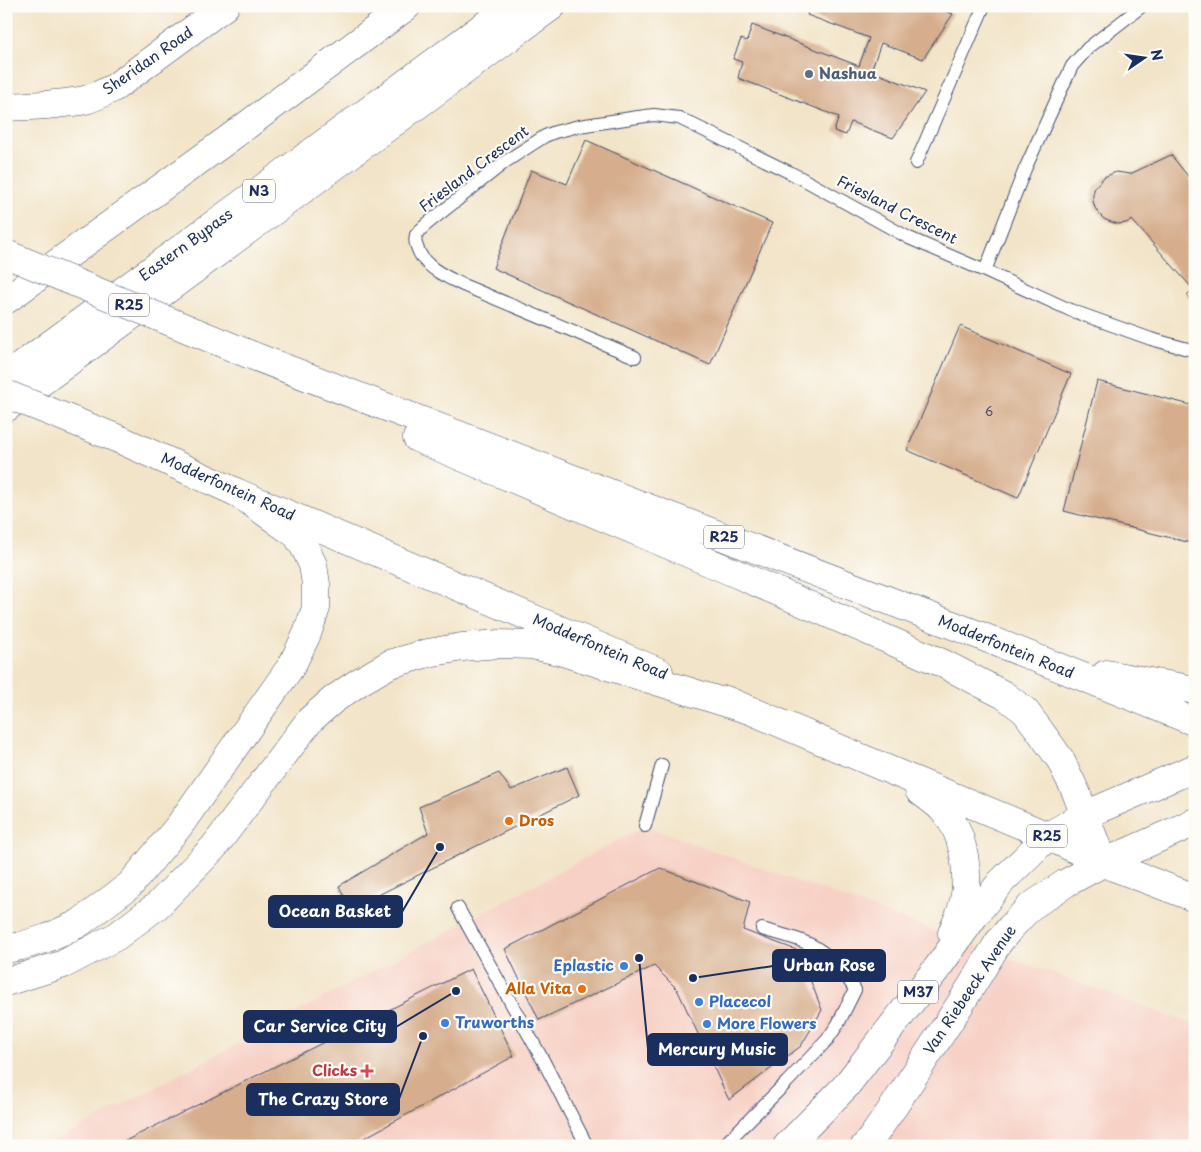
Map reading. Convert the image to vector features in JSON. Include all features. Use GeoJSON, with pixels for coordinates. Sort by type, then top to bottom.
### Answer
{"type":"FeatureCollection","features":[{"type":"Feature","properties":{"kind":"main road","name":"Sheridan Road"},"geometry":{"type":"LineString","coordinates":[[6,107],[70,103],[87,100],[102,94],[115,88],[225,6]]}},
{"type":"Feature","properties":{"kind":"main road"},"geometry":{"type":"LineString","coordinates":[[6,300],[407,6]]}},
{"type":"Feature","properties":{"kind":"main road","name":"Eastern Bypass"},"geometry":{"type":"LineString","coordinates":[[6,376],[511,6]]}},
{"type":"Feature","properties":{"kind":"main road"},"geometry":{"type":"LineString","coordinates":[[6,408],[552,6]]}},
{"type":"Feature","properties":{"kind":"main road"},"geometry":{"type":"LineString","coordinates":[[6,278],[226,140]]}},
{"type":"Feature","properties":{"kind":"main road","name":"Modderfontein Road"},"geometry":{"type":"LineString","coordinates":[[6,254],[263,360],[962,629],[1195,722]]}},
{"type":"Feature","properties":{"kind":"main road"},"geometry":{"type":"LineString","coordinates":[[263,360],[335,402],[730,570],[942,664],[1004,695],[1024,711],[1060,759],[1076,792],[1103,863]]}},
{"type":"Feature","properties":{"kind":"main road","name":"Modderfontein Road"},"geometry":{"type":"LineString","coordinates":[[6,394],[121,440],[238,493],[1048,836],[1103,863],[1195,898]]}},
{"type":"Feature","properties":{"kind":"main road"},"geometry":{"type":"LineString","coordinates":[[6,949],[47,938],[78,924],[130,885],[179,826],[292,665],[307,634],[316,608],[316,584],[313,565],[296,535],[238,493]]}},
{"type":"Feature","properties":{"kind":"main road"},"geometry":{"type":"LineString","coordinates":[[6,982],[64,964],[117,936],[158,905],[214,846],[310,720],[333,700],[390,664],[428,653],[462,647],[499,644],[532,645],[560,651],[749,710]]}},
{"type":"Feature","properties":{"kind":"main road"},"geometry":{"type":"LineString","coordinates":[[1051,664],[1195,690]]}},
{"type":"Feature","properties":{"kind":"main road","name":"M37"},"geometry":{"type":"LineString","coordinates":[[787,1146],[845,1087],[1001,882],[1048,836],[1085,815],[1195,768]]}},
{"type":"Feature","properties":{"kind":"main road"},"geometry":{"type":"LineString","coordinates":[[898,774],[943,810],[954,825],[962,845],[967,884],[962,908],[938,967]]}},
{"type":"Feature","properties":{"kind":"main road","name":"M37"},"geometry":{"type":"LineString","coordinates":[[1103,863],[1195,822]]}},
{"type":"Feature","properties":{"kind":"main road","name":"Van Riebeeck Avenue"},"geometry":{"type":"LineString","coordinates":[[865,1146],[894,1106],[998,943],[1011,927],[1030,907],[1066,883],[1103,863]]}},
{"type":"Feature","properties":{"kind":"lane"},"geometry":{"type":"LineString","coordinates":[[916,163],[984,6]]}},
{"type":"Feature","properties":{"kind":"lane"},"geometry":{"type":"LineString","coordinates":[[985,271],[1025,169],[1072,66],[1127,11],[1142,6]]}},
{"type":"Feature","properties":{"kind":"lane","name":"Friesland Crescent"},"geometry":{"type":"LineString","coordinates":[[635,357],[441,274],[426,262],[419,253],[415,243],[416,235],[428,223],[505,162],[545,136],[579,126],[654,115],[679,118],[801,178],[909,238],[1070,310],[1151,339],[1195,351]]}},
{"type":"Feature","properties":{"kind":"lane"},"geometry":{"type":"LineString","coordinates":[[645,826],[662,765]]}},
{"type":"Feature","properties":{"kind":"lane"},"geometry":{"type":"LineString","coordinates":[[458,908],[544,1062],[587,1146]]}},
{"type":"Feature","properties":{"kind":"lane"},"geometry":{"type":"LineString","coordinates":[[723,1146],[828,1040],[855,990],[841,969],[818,948],[762,929]]}},
{"type":"Feature","properties":{"kind":"shaded area"},"geometry":{"type":"Polygon","coordinates":[[[645,826],[1195,1025],[1195,1146],[46,1146],[645,826]]]}},
{"type":"Feature","properties":{"kind":"building","name":"Nashua"},"geometry":{"type":"Polygon","coordinates":[[[810,6],[932,6],[953,14],[923,59],[881,43],[871,71],[925,92],[893,138],[851,122],[846,135],[834,131],[839,117],[738,78],[742,62],[733,59],[741,39],[747,41],[752,25],[859,66],[869,38],[807,15],[810,6]]]}},
{"type":"Feature","properties":{"kind":"building"},"geometry":{"type":"Polygon","coordinates":[[[586,140],[772,223],[710,365],[493,268],[531,170],[567,184],[586,140]]]}},
{"type":"Feature","properties":{"kind":"building"},"geometry":{"type":"Polygon","coordinates":[[[1171,155],[1195,185],[1195,302],[1187,295],[1193,289],[1132,220],[1118,224],[1104,219],[1095,208],[1093,201],[1095,187],[1104,177],[1116,172],[1130,174],[1171,155]]]}},
{"type":"Feature","properties":{"kind":"building"},"geometry":{"type":"Polygon","coordinates":[[[960,326],[1071,374],[1018,498],[907,450],[960,326]]]}},
{"type":"Feature","properties":{"kind":"building"},"geometry":{"type":"Polygon","coordinates":[[[1097,381],[1195,406],[1195,544],[1064,511],[1097,381]]]}},
{"type":"Feature","properties":{"kind":"building"},"geometry":{"type":"Polygon","coordinates":[[[567,767],[579,795],[350,909],[339,886],[428,833],[419,807],[499,773],[511,790],[567,767]]]}},
{"type":"Feature","properties":{"kind":"building"},"geometry":{"type":"Polygon","coordinates":[[[660,868],[750,902],[743,930],[799,951],[822,1010],[801,1046],[729,1100],[677,989],[654,966],[539,1020],[505,949],[660,868]]]}},
{"type":"Feature","properties":{"kind":"building"},"geometry":{"type":"Polygon","coordinates":[[[471,969],[514,1056],[355,1143],[356,1146],[115,1146],[471,969]]]}},
{"type":"Feature","properties":{"kind":"place","name":"Nashua"},"geometry":{"type":"Point","coordinates":[809,74]}},
{"type":"Feature","properties":{"kind":"place","name":"Dros"},"geometry":{"type":"Point","coordinates":[509,821]}},
{"type":"Feature","properties":{"kind":"place","name":"Ocean Basket"},"geometry":{"type":"Point","coordinates":[440,847]}},
{"type":"Feature","properties":{"kind":"place","name":"Mercury Music"},"geometry":{"type":"Point","coordinates":[639,958]}},
{"type":"Feature","properties":{"kind":"place","name":"Eplastic"},"geometry":{"type":"Point","coordinates":[624,966]}},
{"type":"Feature","properties":{"kind":"place","name":"Urban Rose"},"geometry":{"type":"Point","coordinates":[693,978]}},
{"type":"Feature","properties":{"kind":"place","name":"Alla Vita"},"geometry":{"type":"Point","coordinates":[582,989]}},
{"type":"Feature","properties":{"kind":"place","name":"Car Service City"},"geometry":{"type":"Point","coordinates":[456,991]}},
{"type":"Feature","properties":{"kind":"place","name":"Placecol"},"geometry":{"type":"Point","coordinates":[699,1002]}},
{"type":"Feature","properties":{"kind":"place","name":"Truworths"},"geometry":{"type":"Point","coordinates":[445,1023]}},
{"type":"Feature","properties":{"kind":"place","name":"More Flowers"},"geometry":{"type":"Point","coordinates":[707,1024]}},
{"type":"Feature","properties":{"kind":"place","name":"The Crazy Store"},"geometry":{"type":"Point","coordinates":[423,1036]}},
{"type":"Feature","properties":{"kind":"place","name":"Clicks"},"geometry":{"type":"Point","coordinates":[367,1071]}}]}
